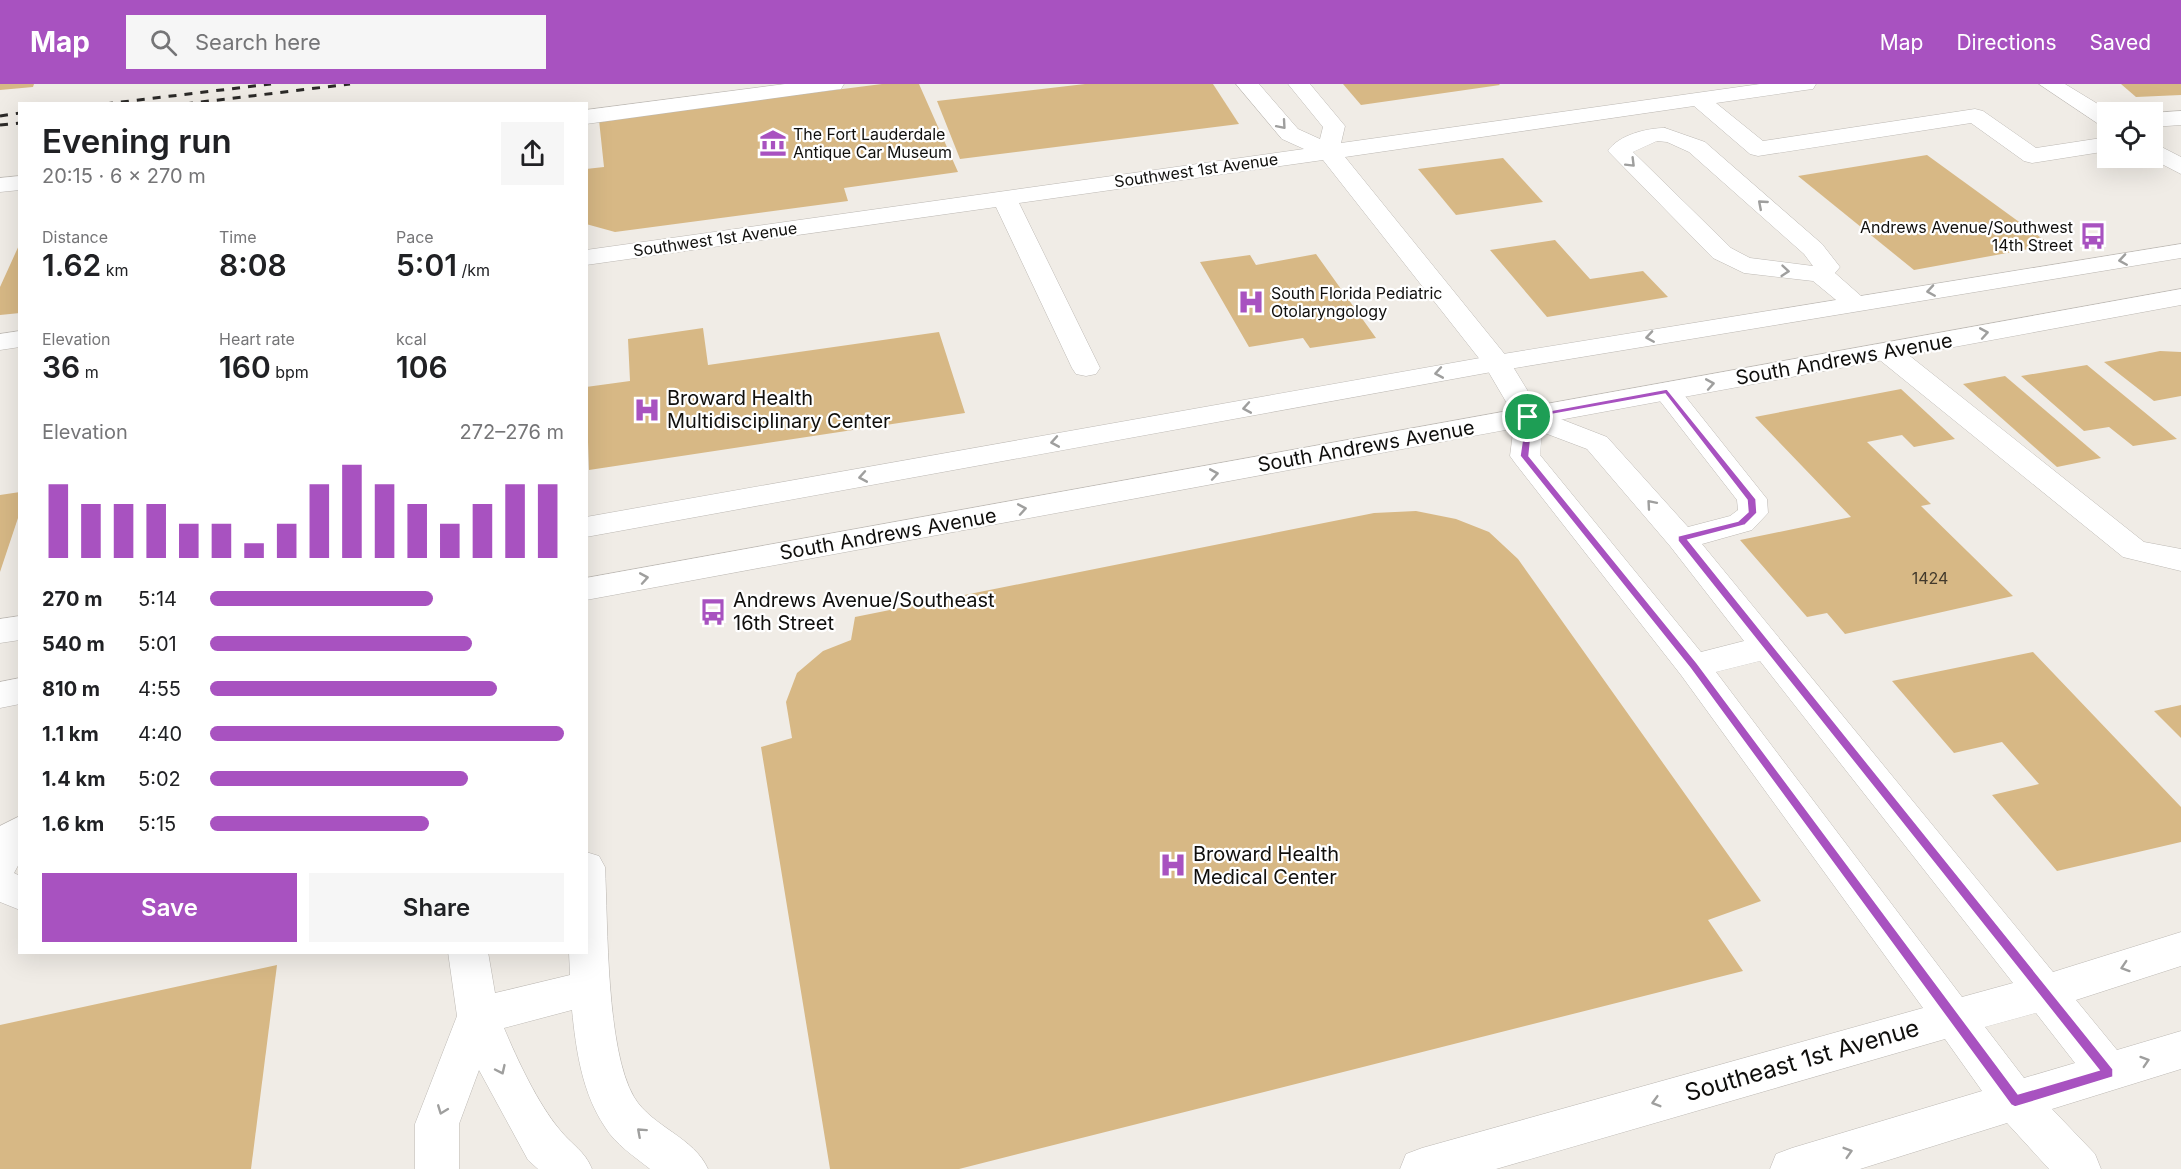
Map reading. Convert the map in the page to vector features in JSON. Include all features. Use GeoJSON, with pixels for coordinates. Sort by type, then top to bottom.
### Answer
{"type":"FeatureCollection","features":[{"type":"Feature","properties":{"kind":"street"},"geometry":{"type":"LineString","coordinates":[[588,117],[833,84]]}},
{"type":"Feature","properties":{"kind":"street"},"geometry":{"type":"LineString","coordinates":[[1247,84],[1290,134],[1328,151],[1497,363],[1528,417],[1525,456],[1694,666],[2015,1101],[2079,1169]]}},
{"type":"Feature","properties":{"kind":"street"},"geometry":{"type":"LineString","coordinates":[[1299,84],[1334,126],[1328,151]]}},
{"type":"Feature","properties":{"kind":"street","name":"Southwest 1st Avenue"},"geometry":{"type":"LineString","coordinates":[[588,258],[1805,84]]}},
{"type":"Feature","properties":{"kind":"street"},"geometry":{"type":"LineString","coordinates":[[2050,84],[2097,113]]}},
{"type":"Feature","properties":{"kind":"street"},"geometry":{"type":"LineString","coordinates":[[1698,99],[1758,149],[1975,117],[2032,156],[2097,146]]}},
{"type":"Feature","properties":{"kind":"street"},"geometry":{"type":"LineString","coordinates":[[1636,108],[1656,133]]}},
{"type":"Feature","properties":{"kind":"street"},"geometry":{"type":"LineString","coordinates":[[2163,119],[2181,118]]}},
{"type":"Feature","properties":{"kind":"street"},"geometry":{"type":"LineString","coordinates":[[1820,274],[1827,267],[1813,249],[1697,147],[1680,138],[1656,133],[1619,151],[1722,253],[1744,265],[1820,274],[1856,303]]}},
{"type":"Feature","properties":{"kind":"street"},"geometry":{"type":"LineString","coordinates":[[2163,156],[2181,167]]}},
{"type":"Feature","properties":{"kind":"street"},"geometry":{"type":"LineString","coordinates":[[0,185],[18,183]]}},
{"type":"Feature","properties":{"kind":"street"},"geometry":{"type":"LineString","coordinates":[[1004,198],[1086,368]]}},
{"type":"Feature","properties":{"kind":"street"},"geometry":{"type":"LineString","coordinates":[[588,527],[1497,363],[2181,251]]}},
{"type":"Feature","properties":{"kind":"street","name":"South Andrews Avenue"},"geometry":{"type":"LineString","coordinates":[[588,589],[2181,297]]}},
{"type":"Feature","properties":{"kind":"street"},"geometry":{"type":"LineString","coordinates":[[0,342],[18,339]]}},
{"type":"Feature","properties":{"kind":"street"},"geometry":{"type":"LineString","coordinates":[[1886,351],[2134,550],[2181,560]]}},
{"type":"Feature","properties":{"kind":"street"},"geometry":{"type":"LineString","coordinates":[[1667,392],[1752,499],[1753,513],[1742,523],[1682,538]]}},
{"type":"Feature","properties":{"kind":"street"},"geometry":{"type":"LineString","coordinates":[[1528,417],[1597,443],[1682,538],[2109,1073]]}},
{"type":"Feature","properties":{"kind":"street"},"geometry":{"type":"LineString","coordinates":[[0,631],[18,628]]}},
{"type":"Feature","properties":{"kind":"street"},"geometry":{"type":"LineString","coordinates":[[1694,666],[1768,647]]}},
{"type":"Feature","properties":{"kind":"street"},"geometry":{"type":"LineString","coordinates":[[0,695],[18,691]]}},
{"type":"Feature","properties":{"kind":"street"},"geometry":{"type":"LineString","coordinates":[[0,863],[14,835],[18,832]]}},
{"type":"Feature","properties":{"kind":"street"},"geometry":{"type":"LineString","coordinates":[[0,884],[18,893]]}},
{"type":"Feature","properties":{"kind":"street"},"geometry":{"type":"LineString","coordinates":[[588,907],[592,987],[603,1078],[621,1114],[669,1157],[686,1169]]}},
{"type":"Feature","properties":{"kind":"street","name":"Southeast 1st Avenue"},"geometry":{"type":"LineString","coordinates":[[1422,1169],[2046,992],[2181,949]]}},
{"type":"Feature","properties":{"kind":"street"},"geometry":{"type":"LineString","coordinates":[[468,954],[478,1016],[502,1074],[544,1145],[570,1169]]}},
{"type":"Feature","properties":{"kind":"street"},"geometry":{"type":"LineString","coordinates":[[478,1016],[592,987]]}},
{"type":"Feature","properties":{"kind":"street"},"geometry":{"type":"LineString","coordinates":[[437,1169],[437,1124],[478,1016]]}},
{"type":"Feature","properties":{"kind":"street"},"geometry":{"type":"LineString","coordinates":[[1792,1169],[2181,1050]]}},
{"type":"Feature","properties":{"kind":"building"},"geometry":{"type":"Polygon","coordinates":[[[0,84],[34,84],[33,87],[0,90],[0,84]]]}},
{"type":"Feature","properties":{"kind":"building","name":"The Fort Lauderdale Antique Car Museum"},"geometry":{"type":"Polygon","coordinates":[[[882,84],[919,84],[958,172],[844,188],[848,201],[615,232],[588,225],[588,169],[604,167],[599,120],[882,84]]]}},
{"type":"Feature","properties":{"kind":"building"},"geometry":{"type":"Polygon","coordinates":[[[1085,84],[1213,84],[1239,124],[960,159],[937,101],[1085,84]]]}},
{"type":"Feature","properties":{"kind":"building"},"geometry":{"type":"Polygon","coordinates":[[[1343,84],[1499,84],[1500,85],[1361,105],[1343,84]]]}},
{"type":"Feature","properties":{"kind":"building"},"geometry":{"type":"Polygon","coordinates":[[[2121,84],[2181,84],[2181,95],[2136,97],[2121,84]]]}},
{"type":"Feature","properties":{"kind":"building"},"geometry":{"type":"Polygon","coordinates":[[[1927,155],[2051,245],[1914,270],[1798,176],[1927,155]]]}},
{"type":"Feature","properties":{"kind":"building"},"geometry":{"type":"Polygon","coordinates":[[[1503,158],[1543,202],[1456,215],[1418,169],[1503,158]]]}},
{"type":"Feature","properties":{"kind":"building"},"geometry":{"type":"Polygon","coordinates":[[[1555,240],[1590,279],[1643,271],[1668,297],[1547,317],[1490,250],[1555,240]]]}},
{"type":"Feature","properties":{"kind":"building"},"geometry":{"type":"Polygon","coordinates":[[[18,247],[18,313],[0,315],[0,287],[18,247]]]}},
{"type":"Feature","properties":{"kind":"building"},"geometry":{"type":"Polygon","coordinates":[[[1316,254],[1376,338],[1310,348],[1303,338],[1249,347],[1200,262],[1250,255],[1256,265],[1316,254]]]}},
{"type":"Feature","properties":{"kind":"building"},"geometry":{"type":"Polygon","coordinates":[[[703,328],[708,365],[939,332],[965,413],[589,470],[588,387],[630,381],[628,339],[703,328]]]}},
{"type":"Feature","properties":{"kind":"building"},"geometry":{"type":"Polygon","coordinates":[[[2160,351],[2181,352],[2181,396],[2154,401],[2104,362],[2160,351]]]}},
{"type":"Feature","properties":{"kind":"building"},"geometry":{"type":"Polygon","coordinates":[[[2087,365],[2177,439],[2133,446],[2109,427],[2084,431],[2021,376],[2087,365]]]}},
{"type":"Feature","properties":{"kind":"building"},"geometry":{"type":"Polygon","coordinates":[[[2005,376],[2101,458],[2057,467],[1963,384],[2005,376]]]}},
{"type":"Feature","properties":{"kind":"building"},"geometry":{"type":"Polygon","coordinates":[[[1901,389],[1955,439],[1914,447],[1902,435],[1867,442],[1931,504],[1921,506],[2013,596],[1845,634],[1827,613],[1807,617],[1740,540],[1851,517],[1755,417],[1901,389]]]}},
{"type":"Feature","properties":{"kind":"building"},"geometry":{"type":"Polygon","coordinates":[[[18,492],[18,518],[0,572],[0,495],[18,492]]]}},
{"type":"Feature","properties":{"kind":"building"},"geometry":{"type":"Polygon","coordinates":[[[1416,511],[1456,519],[1489,532],[1518,559],[1761,901],[1708,920],[1743,971],[959,1169],[830,1169],[761,747],[792,738],[786,702],[797,673],[823,651],[851,640],[855,617],[1374,513],[1416,511]]]}},
{"type":"Feature","properties":{"kind":"building"},"geometry":{"type":"Polygon","coordinates":[[[2033,652],[2181,807],[2181,842],[2057,871],[1992,795],[2039,784],[2002,742],[1954,753],[1892,681],[2033,652]]]}},
{"type":"Feature","properties":{"kind":"building"},"geometry":{"type":"Polygon","coordinates":[[[2181,705],[2181,738],[2154,711],[2181,705]]]}},
{"type":"Feature","properties":{"kind":"building"},"geometry":{"type":"Polygon","coordinates":[[[277,965],[251,1169],[0,1169],[0,1025],[277,965]]]}},
{"type":"Feature","properties":{"kind":"railway"},"geometry":{"type":"LineString","coordinates":[[122,102],[271,84]]}},
{"type":"Feature","properties":{"kind":"railway"},"geometry":{"type":"LineString","coordinates":[[202,102],[350,84]]}},
{"type":"Feature","properties":{"kind":"railway"},"geometry":{"type":"LineString","coordinates":[[0,116],[18,113]]}},
{"type":"Feature","properties":{"kind":"railway"},"geometry":{"type":"LineString","coordinates":[[0,125],[18,123]]}},
{"type":"Feature","properties":{"kind":"place","name":"The Fort Lauderdale Antique Car Museum"},"geometry":{"type":"Point","coordinates":[773,143]}},
{"type":"Feature","properties":{"kind":"place","name":"Andrews Avenue/Southwest 14th Street"},"geometry":{"type":"Point","coordinates":[2093,236]}},
{"type":"Feature","properties":{"kind":"place","name":"South Florida Pediatric Otolaryngology"},"geometry":{"type":"Point","coordinates":[1251,302]}},
{"type":"Feature","properties":{"kind":"place","name":"Broward Health Multidisciplinary Center"},"geometry":{"type":"Point","coordinates":[647,410]}},
{"type":"Feature","properties":{"kind":"place","name":"Andrews Avenue/Southeast 16th Street"},"geometry":{"type":"Point","coordinates":[713,612]}},
{"type":"Feature","properties":{"kind":"place","name":"Broward Health Medical Center"},"geometry":{"type":"Point","coordinates":[1173,865]}},
{"type":"Feature","properties":{"kind":"route"},"geometry":{"type":"LineString","coordinates":[[1667,392],[1752,499],[1753,513],[1742,523],[1682,538],[2109,1073],[2015,1101],[1694,666],[1525,456],[1528,417],[1667,392]]}}]}
